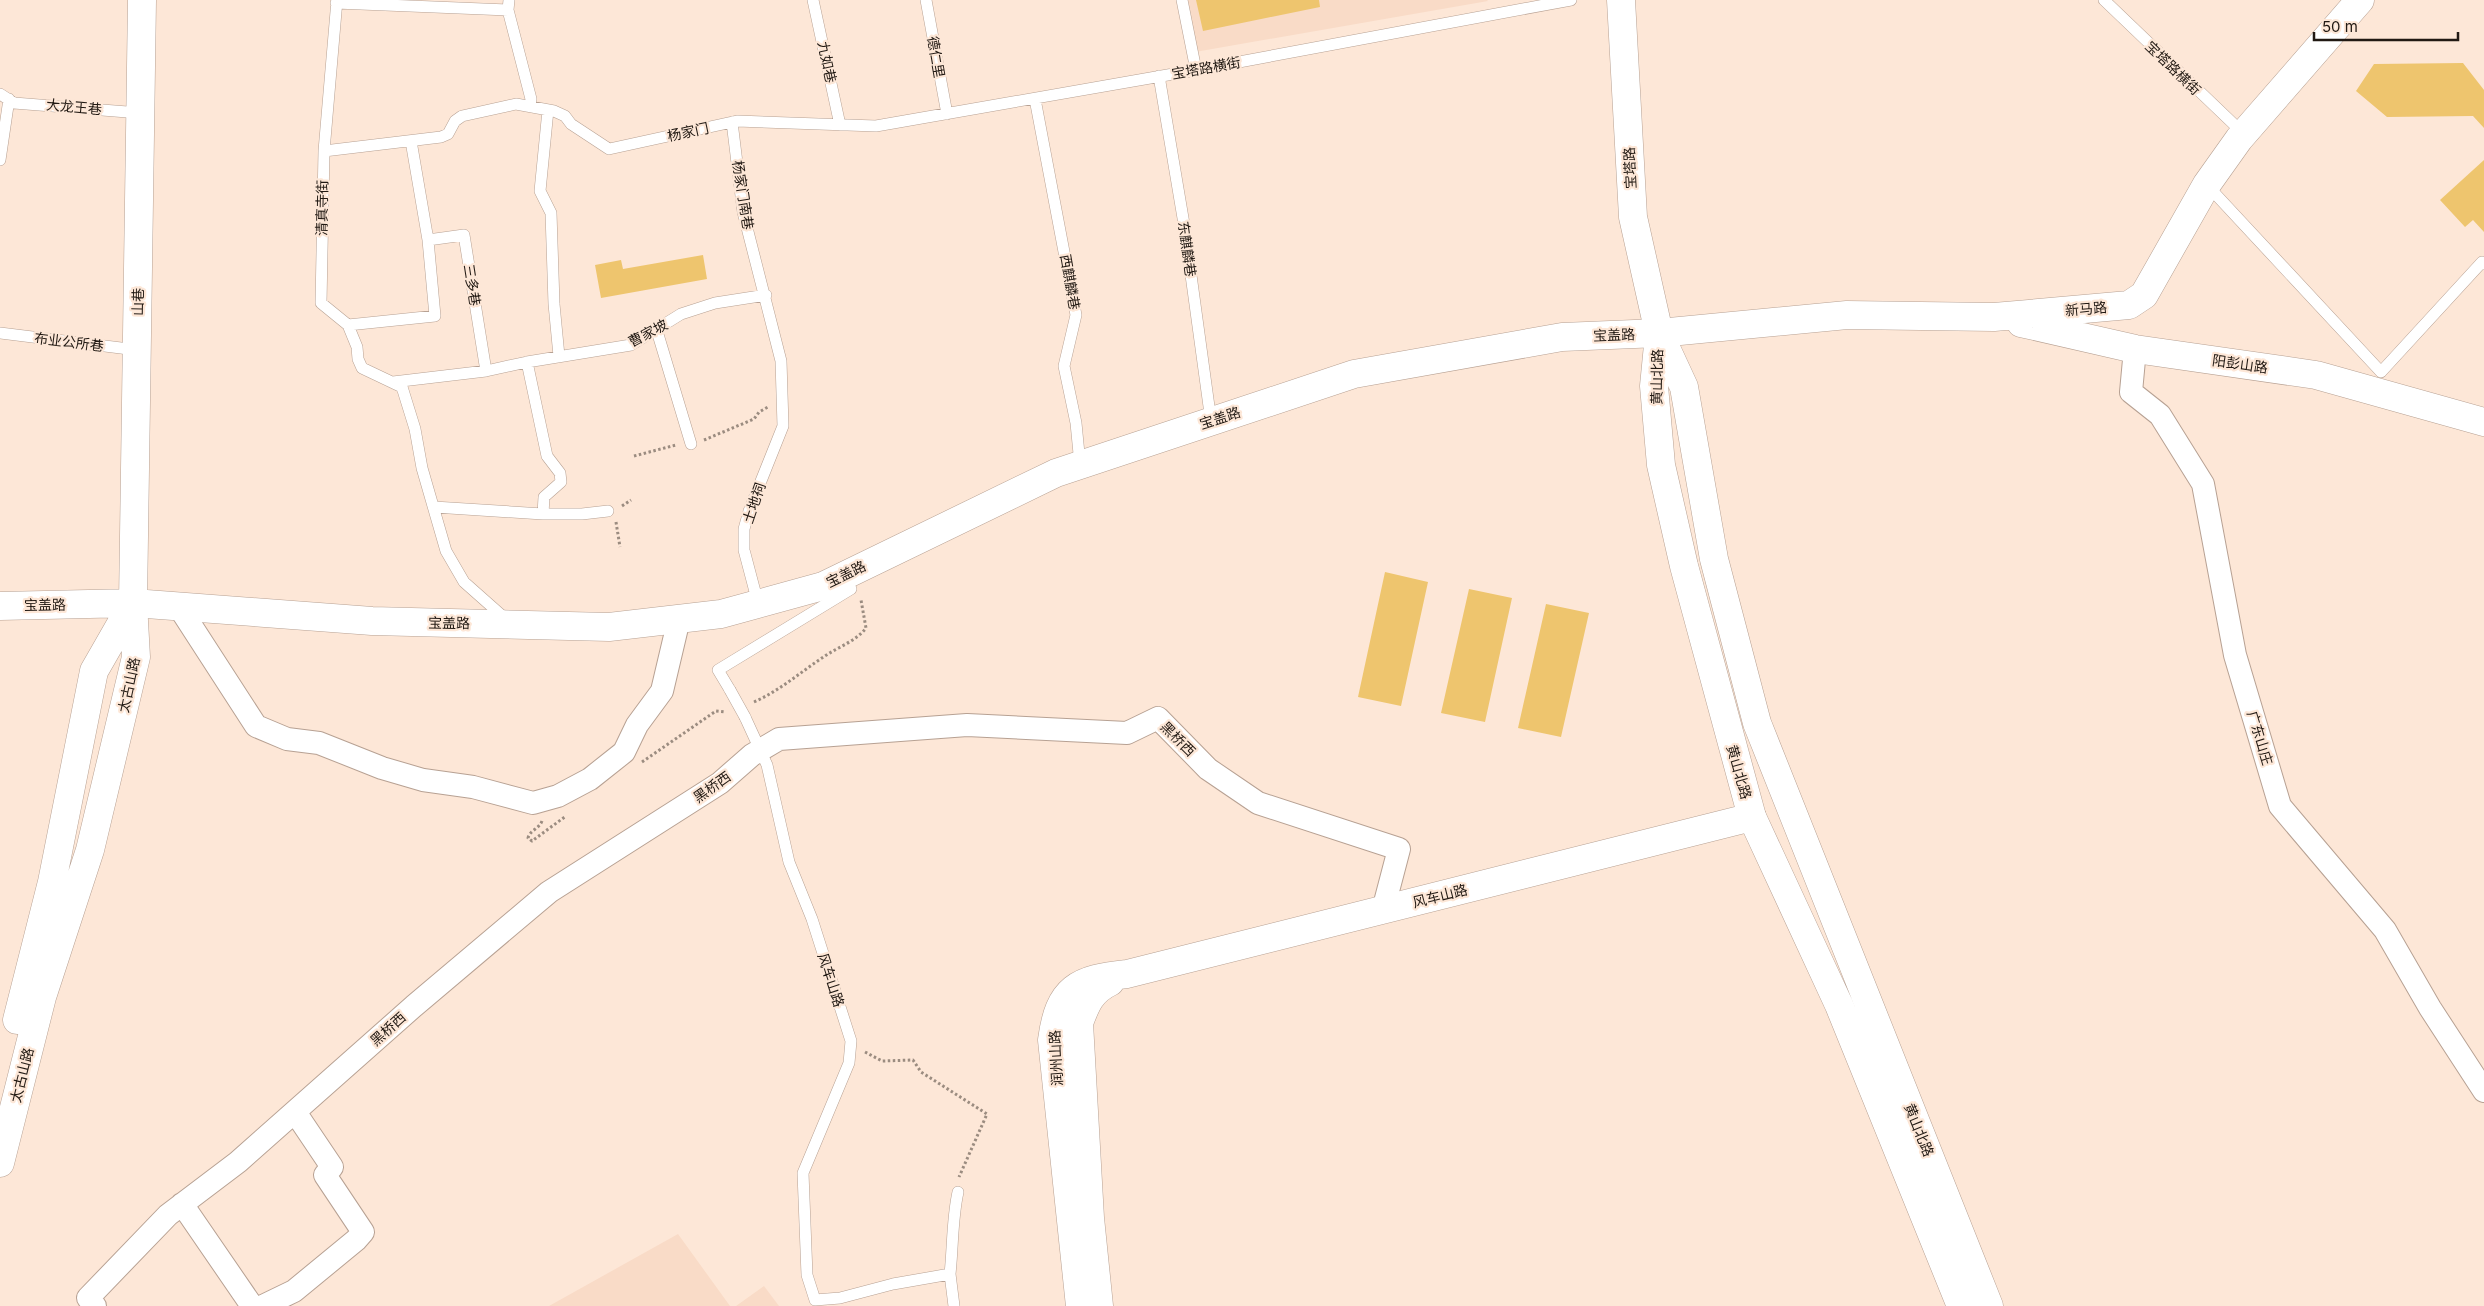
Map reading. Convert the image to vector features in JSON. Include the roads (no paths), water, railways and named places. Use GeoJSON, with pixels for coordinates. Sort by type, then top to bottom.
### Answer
{"type":"FeatureCollection","features":[{"type":"Feature","properties":{"kind":"street","name":"山巷"},"geometry":{"type":"LineString","coordinates":[[133,603],[142,0]]}},
{"type":"Feature","properties":{"kind":"street","name":"宝塔路"},"geometry":{"type":"LineString","coordinates":[[1621,0],[1633,217],[1659,333]]}},
{"type":"Feature","properties":{"kind":"street","name":"新马路"},"geometry":{"type":"LineString","coordinates":[[1659,333],[1846,315],[1994,317],[2129,305],[2144,295],[2207,184],[2244,134],[2360,0]]}},
{"type":"Feature","properties":{"kind":"street","name":"阳彭山路"},"geometry":{"type":"LineString","coordinates":[[1994,317],[2135,349],[2316,375],[2484,422]]}},
{"type":"Feature","properties":{"kind":"street","name":"宝盖路"},"geometry":{"type":"LineString","coordinates":[[0,606],[133,603],[372,621],[609,627],[721,614],[823,586],[847,582],[1056,473],[1354,374],[1562,337],[1659,333]]}},
{"type":"Feature","properties":{"kind":"street","name":"黄山北路"},"geometry":{"type":"LineString","coordinates":[[1659,333],[1654,386],[1661,465],[1684,566],[1752,817],[1839,1006],[1961,1306]]}},
{"type":"Feature","properties":{"kind":"street","name":"黄山北路"},"geometry":{"type":"LineString","coordinates":[[1659,333],[1684,387],[1714,559],[1757,723],[1989,1306]]}},
{"type":"Feature","properties":{"kind":"street","name":"广东山庄"},"geometry":{"type":"LineString","coordinates":[[2135,349],[2131,392],[2160,415],[2203,484],[2235,654],[2280,806],[2385,930],[2430,1008],[2484,1091]]}},
{"type":"Feature","properties":{"kind":"street","name":"太古山路"},"geometry":{"type":"LineString","coordinates":[[0,1086],[52,882],[94,671],[133,603]]}},
{"type":"Feature","properties":{"kind":"street","name":"太古山路"},"geometry":{"type":"LineString","coordinates":[[0,1163],[42,997],[90,850],[136,657],[133,603]]}},
{"type":"Feature","properties":{"kind":"street"},"geometry":{"type":"LineString","coordinates":[[179,607],[256,726],[287,739],[319,743],[382,768],[423,780],[473,787],[533,802],[558,796],[590,779],[624,752],[637,725],[662,691],[679,619]]}},
{"type":"Feature","properties":{"kind":"street","name":"黑桥西"},"geometry":{"type":"LineString","coordinates":[[91,1302],[168,1215],[238,1162],[414,1006],[549,892],[720,783],[761,750],[779,739],[967,724],[1127,733],[1158,718],[1208,769],[1258,803],[1399,849],[1383,910]]}},
{"type":"Feature","properties":{"kind":"street","name":"风车山路"},"geometry":{"type":"LineString","coordinates":[[1127,974],[1752,817]]}},
{"type":"Feature","properties":{"kind":"street","name":"润州山路"},"geometry":{"type":"LineString","coordinates":[[1080,1306],[1052,1040],[1055,1020],[1063,1001],[1075,988],[1094,977],[1127,974]]}},
{"type":"Feature","properties":{"kind":"street","name":"润州山路"},"geometry":{"type":"LineString","coordinates":[[1099,1306],[1090,1218],[1079,1023],[1086,1003],[1097,988],[1127,974]]}},
{"type":"Feature","properties":{"kind":"street"},"geometry":{"type":"LineString","coordinates":[[263,1306],[294,1291],[356,1240],[363,1232],[325,1175],[332,1167],[295,1112]]}},
{"type":"Feature","properties":{"kind":"street"},"geometry":{"type":"LineString","coordinates":[[182,1204],[252,1306]]}},
{"type":"Feature","properties":{"kind":"lane","name":"九如巷"},"geometry":{"type":"LineString","coordinates":[[813,0],[840,125]]}},
{"type":"Feature","properties":{"kind":"lane","name":"德仁里"},"geometry":{"type":"LineString","coordinates":[[926,0],[946,114]]}},
{"type":"Feature","properties":{"kind":"lane"},"geometry":{"type":"LineString","coordinates":[[1182,0],[1196,70]]}},
{"type":"Feature","properties":{"kind":"lane","name":"宝塔路横街"},"geometry":{"type":"LineString","coordinates":[[840,125],[876,126],[1035,99],[1571,0]]}},
{"type":"Feature","properties":{"kind":"lane","name":"宝塔路横街"},"geometry":{"type":"LineString","coordinates":[[2104,0],[2244,134]]}},
{"type":"Feature","properties":{"kind":"lane","name":"清真寺街"},"geometry":{"type":"LineString","coordinates":[[348,325],[321,303],[324,151],[336,2],[508,5]]}},
{"type":"Feature","properties":{"kind":"lane"},"geometry":{"type":"LineString","coordinates":[[508,5],[531,99],[530,106]]}},
{"type":"Feature","properties":{"kind":"lane","name":"东麒麟巷"},"geometry":{"type":"LineString","coordinates":[[1158,76],[1184,224],[1211,421]]}},
{"type":"Feature","properties":{"kind":"lane","name":"大龙王巷"},"geometry":{"type":"LineString","coordinates":[[4,96],[14,103],[140,113]]}},
{"type":"Feature","properties":{"kind":"lane","name":"大龙王巷"},"geometry":{"type":"LineString","coordinates":[[0,160],[4,96]]}},
{"type":"Feature","properties":{"kind":"lane","name":"西麒麟巷"},"geometry":{"type":"LineString","coordinates":[[1035,99],[1076,315],[1064,366],[1076,423],[1080,464]]}},
{"type":"Feature","properties":{"kind":"lane","name":"杨家门"},"geometry":{"type":"LineString","coordinates":[[324,151],[411,141],[448,134],[455,121],[468,113],[516,104],[548,110],[565,116],[571,124],[609,149],[732,122],[840,125]]}},
{"type":"Feature","properties":{"kind":"lane"},"geometry":{"type":"LineString","coordinates":[[548,110],[540,192],[552,212],[554,304],[559,356]]}},
{"type":"Feature","properties":{"kind":"lane","name":"杨家门南巷"},"geometry":{"type":"LineString","coordinates":[[732,122],[743,212],[766,295]]}},
{"type":"Feature","properties":{"kind":"lane"},"geometry":{"type":"LineString","coordinates":[[411,141],[428,240],[435,316],[348,325],[362,368],[402,387],[415,429],[422,468],[446,551],[464,582],[512,625]]}},
{"type":"Feature","properties":{"kind":"lane"},"geometry":{"type":"LineString","coordinates":[[2207,184],[2381,372],[2482,262],[2484,264]]}},
{"type":"Feature","properties":{"kind":"lane","name":"三多巷"},"geometry":{"type":"LineString","coordinates":[[428,240],[464,235],[486,371]]}},
{"type":"Feature","properties":{"kind":"lane","name":"曹家坡"},"geometry":{"type":"LineString","coordinates":[[391,381],[486,371],[559,356],[631,345],[682,314],[716,303],[766,295]]}},
{"type":"Feature","properties":{"kind":"lane","name":"土地祠"},"geometry":{"type":"LineString","coordinates":[[758,604],[744,550],[744,529],[749,511],[783,426],[781,362],[766,295]]}},
{"type":"Feature","properties":{"kind":"lane"},"geometry":{"type":"LineString","coordinates":[[657,330],[691,444]]}},
{"type":"Feature","properties":{"kind":"lane","name":"布业公所巷"},"geometry":{"type":"LineString","coordinates":[[0,333],[137,350]]}},
{"type":"Feature","properties":{"kind":"lane"},"geometry":{"type":"LineString","coordinates":[[527,362],[547,456],[560,473],[561,482],[544,497],[543,514]]}},
{"type":"Feature","properties":{"kind":"lane"},"geometry":{"type":"LineString","coordinates":[[434,507],[543,514],[612,514]]}},
{"type":"Feature","properties":{"kind":"lane","name":"风车山路"},"geometry":{"type":"LineString","coordinates":[[847,582],[718,670],[745,712],[761,750],[777,803],[789,862],[812,919],[851,1041],[849,1063],[803,1173],[807,1275],[815,1300],[840,1298],[893,1284],[950,1274]]}},
{"type":"Feature","properties":{"kind":"lane"},"geometry":{"type":"LineString","coordinates":[[954,1306],[950,1274],[954,1242],[954,1212],[958,1192]]}}]}
